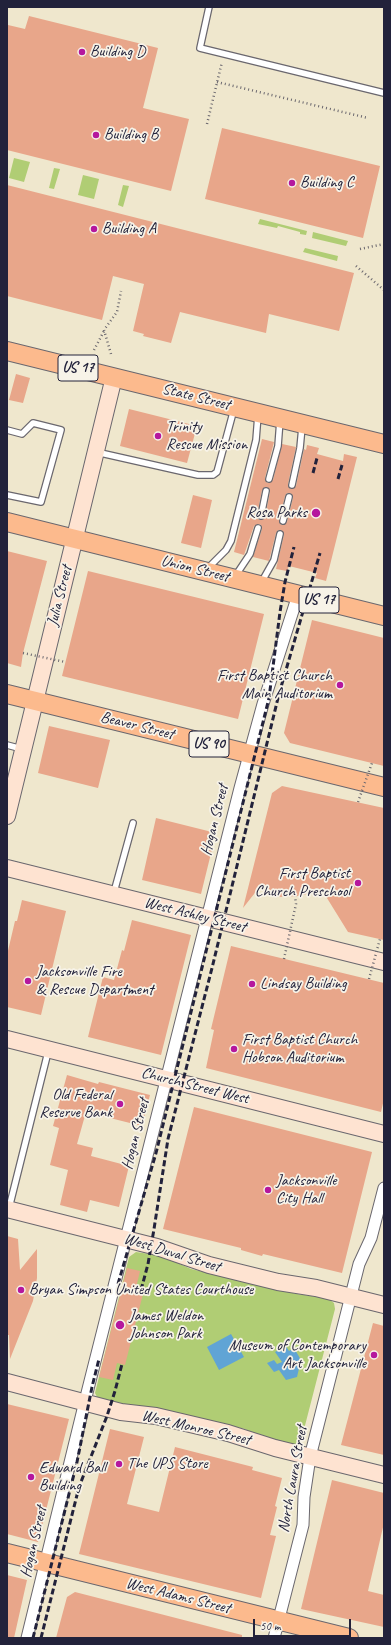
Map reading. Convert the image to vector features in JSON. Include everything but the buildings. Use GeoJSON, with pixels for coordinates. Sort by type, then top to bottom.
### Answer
{"type":"FeatureCollection","features":[{"type":"Feature","properties":{"kind":"main road","name":"State Street"},"geometry":{"type":"LineString","coordinates":[[7,351],[384,444]]}},
{"type":"Feature","properties":{"kind":"main road","name":"Union Street"},"geometry":{"type":"LineString","coordinates":[[7,522],[384,616]]}},
{"type":"Feature","properties":{"kind":"main road","name":"Beaver Street"},"geometry":{"type":"LineString","coordinates":[[7,694],[384,787]]}},
{"type":"Feature","properties":{"kind":"main road","name":"West Adams Street"},"geometry":{"type":"LineString","coordinates":[[7,1553],[349,1638]]}},
{"type":"Feature","properties":{"kind":"street","name":"Julia Street"},"geometry":{"type":"LineString","coordinates":[[7,816],[114,377]]}},
{"type":"Feature","properties":{"kind":"street","name":"Hogan Street"},"geometry":{"type":"LineString","coordinates":[[27,1638],[85,1402],[249,754],[263,704],[298,595]]}},
{"type":"Feature","properties":{"kind":"street","name":"West Ashley Street"},"geometry":{"type":"LineString","coordinates":[[7,868],[384,962]]}},
{"type":"Feature","properties":{"kind":"street","name":"Church Street West"},"geometry":{"type":"LineString","coordinates":[[7,1039],[384,1134]]}},
{"type":"Feature","properties":{"kind":"street","name":"North Laura Street"},"geometry":{"type":"LineString","coordinates":[[274,1638],[303,1525],[304,1497],[310,1457],[350,1296],[360,1260],[371,1238],[384,1188]]}},
{"type":"Feature","properties":{"kind":"street","name":"West Duval Street"},"geometry":{"type":"LineString","coordinates":[[8,1209],[157,1247],[209,1265],[278,1282],[309,1286],[384,1304]]}},
{"type":"Feature","properties":{"kind":"street","name":"West Monroe Street"},"geometry":{"type":"LineString","coordinates":[[7,1382],[129,1413],[156,1416],[221,1432],[275,1448],[384,1475]]}},
{"type":"Feature","properties":{"kind":"lane"},"geometry":{"type":"LineString","coordinates":[[209,7],[200,48],[384,93]]}},
{"type":"Feature","properties":{"kind":"lane"},"geometry":{"type":"LineString","coordinates":[[96,452],[198,475],[213,475],[216,472],[234,406]]}},
{"type":"Feature","properties":{"kind":"lane"},"geometry":{"type":"LineString","coordinates":[[205,571],[226,550],[231,541],[256,440],[258,412]]}},
{"type":"Feature","properties":{"kind":"lane"},"geometry":{"type":"LineString","coordinates":[[269,479],[278,446],[281,418]]}},
{"type":"Feature","properties":{"kind":"lane"},"geometry":{"type":"LineString","coordinates":[[7,430],[22,434],[32,423],[61,430],[41,502],[7,495]]}},
{"type":"Feature","properties":{"kind":"lane"},"geometry":{"type":"LineString","coordinates":[[292,485],[300,448],[302,423]]}},
{"type":"Feature","properties":{"kind":"lane"},"geometry":{"type":"LineString","coordinates":[[261,516],[266,491]]}},
{"type":"Feature","properties":{"kind":"lane"},"geometry":{"type":"LineString","coordinates":[[283,521],[289,496]]}},
{"type":"Feature","properties":{"kind":"lane"},"geometry":{"type":"LineString","coordinates":[[234,579],[250,554],[258,528]]}},
{"type":"Feature","properties":{"kind":"lane"},"geometry":{"type":"LineString","coordinates":[[260,585],[274,560],[280,534]]}},
{"type":"Feature","properties":{"kind":"lane"},"geometry":{"type":"LineString","coordinates":[[7,745],[23,749]]}},
{"type":"Feature","properties":{"kind":"lane"},"geometry":{"type":"LineString","coordinates":[[113,895],[133,823]]}},
{"type":"Feature","properties":{"kind":"lane"},"geometry":{"type":"LineString","coordinates":[[8,1209],[48,1049]]}},
{"type":"Feature","properties":{"kind":"path"},"geometry":{"type":"LineString","coordinates":[[207,124],[224,54]]}},
{"type":"Feature","properties":{"kind":"path"},"geometry":{"type":"LineString","coordinates":[[217,82],[368,118]]}},
{"type":"Feature","properties":{"kind":"path"},"geometry":{"type":"LineString","coordinates":[[360,249],[384,244]]}},
{"type":"Feature","properties":{"kind":"path"},"geometry":{"type":"LineString","coordinates":[[356,266],[384,290]]}},
{"type":"Feature","properties":{"kind":"path"},"geometry":{"type":"LineString","coordinates":[[94,350],[104,331],[117,312],[121,291]]}},
{"type":"Feature","properties":{"kind":"path"},"geometry":{"type":"LineString","coordinates":[[104,331],[111,354]]}},
{"type":"Feature","properties":{"kind":"path"},"geometry":{"type":"LineString","coordinates":[[23,653],[65,662]]}},
{"type":"Feature","properties":{"kind":"path"},"geometry":{"type":"LineString","coordinates":[[358,802],[372,763]]}},
{"type":"Feature","properties":{"kind":"path"},"geometry":{"type":"LineString","coordinates":[[284,959],[296,904],[295,896]]}},
{"type":"Feature","properties":{"kind":"path"},"geometry":{"type":"LineString","coordinates":[[369,979],[380,939]]}},
{"type":"Feature","properties":{"kind":"green space"},"geometry":{"type":"Polygon","coordinates":[[[14,158],[30,162],[24,182],[9,178],[14,158]]]}},
{"type":"Feature","properties":{"kind":"green space"},"geometry":{"type":"Polygon","coordinates":[[[54,168],[60,169],[54,189],[49,188],[54,168]]]}},
{"type":"Feature","properties":{"kind":"green space"},"geometry":{"type":"Polygon","coordinates":[[[83,175],[99,179],[94,199],[78,195],[83,175]]]}},
{"type":"Feature","properties":{"kind":"green space"},"geometry":{"type":"Polygon","coordinates":[[[123,185],[129,186],[123,207],[118,205],[123,185]]]}},
{"type":"Feature","properties":{"kind":"green space"},"geometry":{"type":"Polygon","coordinates":[[[260,219],[307,231],[306,235],[278,226],[277,228],[258,224],[260,219]]]}},
{"type":"Feature","properties":{"kind":"green space"},"geometry":{"type":"Polygon","coordinates":[[[313,232],[348,241],[346,246],[312,238],[313,232]]]}},
{"type":"Feature","properties":{"kind":"green space"},"geometry":{"type":"Polygon","coordinates":[[[305,248],[338,256],[337,261],[303,252],[305,248]]]}},
{"type":"Feature","properties":{"kind":"green space","name":"James Weldon Johnson Park"},"geometry":{"type":"Polygon","coordinates":[[[136,1252],[162,1256],[191,1269],[297,1294],[319,1297],[330,1300],[334,1303],[335,1309],[301,1441],[290,1445],[264,1439],[245,1429],[160,1409],[136,1407],[97,1397],[95,1393],[129,1257],[136,1252]]]}},
{"type":"Feature","properties":{"kind":"water"},"geometry":{"type":"Polygon","coordinates":[[[231,1334],[244,1357],[219,1370],[207,1347],[231,1334]]]}},
{"type":"Feature","properties":{"kind":"water"},"geometry":{"type":"Polygon","coordinates":[[[286,1346],[289,1351],[294,1348],[301,1360],[297,1377],[286,1380],[279,1370],[274,1372],[267,1363],[274,1360],[277,1364],[282,1362],[275,1352],[286,1346]]]}},
{"type":"Feature","properties":{"kind":"railway"},"geometry":{"type":"LineString","coordinates":[[313,473],[317,458]]}},
{"type":"Feature","properties":{"kind":"railway"},"geometry":{"type":"LineString","coordinates":[[338,479],[342,465]]}},
{"type":"Feature","properties":{"kind":"railway"},"geometry":{"type":"LineString","coordinates":[[118,1284],[156,1153],[269,698],[280,612],[285,582],[294,547]]}},
{"type":"Feature","properties":{"kind":"railway"},"geometry":{"type":"LineString","coordinates":[[141,1290],[148,1264],[168,1139],[212,968],[279,694],[320,553]]}},
{"type":"Feature","properties":{"kind":"railway"},"geometry":{"type":"LineString","coordinates":[[33,1638],[77,1462],[99,1359]]}},
{"type":"Feature","properties":{"kind":"railway"},"geometry":{"type":"LineString","coordinates":[[41,1638],[79,1487],[107,1416],[122,1364]]}},
{"type":"Feature","properties":{"kind":"place","name":"Building D"},"geometry":{"type":"Point","coordinates":[82,52]}},
{"type":"Feature","properties":{"kind":"place","name":"Building B"},"geometry":{"type":"Point","coordinates":[96,135]}},
{"type":"Feature","properties":{"kind":"place","name":"Building C"},"geometry":{"type":"Point","coordinates":[292,183]}},
{"type":"Feature","properties":{"kind":"place","name":"Building A"},"geometry":{"type":"Point","coordinates":[94,229]}},
{"type":"Feature","properties":{"kind":"place","name":"Trinity Rescue Mission"},"geometry":{"type":"Point","coordinates":[158,436]}},
{"type":"Feature","properties":{"kind":"place","name":"Rosa Parks"},"geometry":{"type":"Point","coordinates":[316,513]}},
{"type":"Feature","properties":{"kind":"place","name":"First Baptist Church Main Auditorium"},"geometry":{"type":"Point","coordinates":[340,685]}},
{"type":"Feature","properties":{"kind":"place","name":"First Baptist Church Preschool"},"geometry":{"type":"Point","coordinates":[358,883]}},
{"type":"Feature","properties":{"kind":"place","name":"Jacksonville Fire & Rescue Department"},"geometry":{"type":"Point","coordinates":[28,981]}},
{"type":"Feature","properties":{"kind":"place","name":"Lindsay Building"},"geometry":{"type":"Point","coordinates":[252,984]}},
{"type":"Feature","properties":{"kind":"place","name":"First Baptist Church Hobson Auditorium"},"geometry":{"type":"Point","coordinates":[234,1049]}},
{"type":"Feature","properties":{"kind":"place","name":"Old Federal Reserve Bank"},"geometry":{"type":"Point","coordinates":[120,1104]}},
{"type":"Feature","properties":{"kind":"place","name":"Jacksonville City Hall"},"geometry":{"type":"Point","coordinates":[268,1190]}},
{"type":"Feature","properties":{"kind":"place","name":"Bryan Simpson United States Courthouse"},"geometry":{"type":"Point","coordinates":[21,1290]}},
{"type":"Feature","properties":{"kind":"place","name":"James Weldon Johnson Park"},"geometry":{"type":"Point","coordinates":[120,1325]}},
{"type":"Feature","properties":{"kind":"place","name":"Museum of Contemporary Art Jacksonville"},"geometry":{"type":"Point","coordinates":[374,1355]}},
{"type":"Feature","properties":{"kind":"place","name":"The UPS Store"},"geometry":{"type":"Point","coordinates":[119,1464]}},
{"type":"Feature","properties":{"kind":"place","name":"Edward Ball Building"},"geometry":{"type":"Point","coordinates":[31,1477]}}]}
